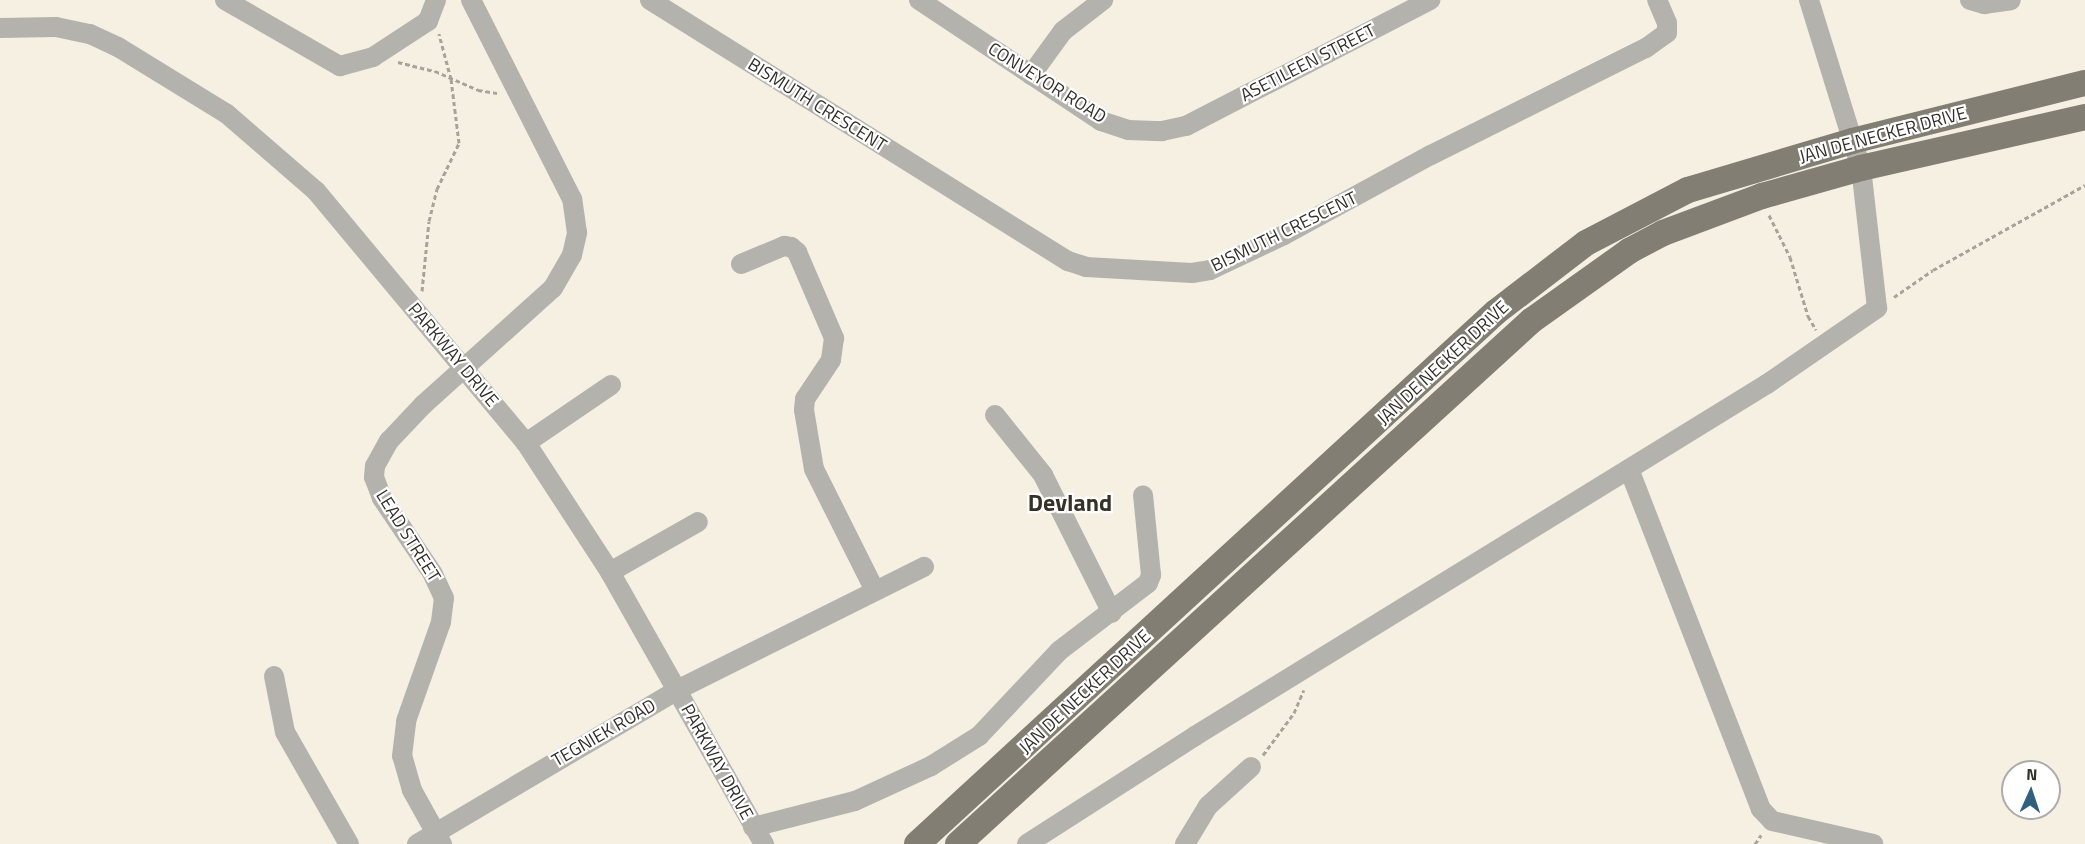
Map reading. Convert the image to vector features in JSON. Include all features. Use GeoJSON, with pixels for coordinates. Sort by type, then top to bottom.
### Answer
{"type":"FeatureCollection","features":[{"type":"Feature","properties":{"kind":"main road","name":"JAN DE NECKER DRIVE"},"geometry":{"type":"LineString","coordinates":[[917,844],[1496,312],[1586,243],[1688,190],[1852,141],[2085,83]]}},
{"type":"Feature","properties":{"kind":"main road","name":"JAN DE NECKER DRIVE"},"geometry":{"type":"LineString","coordinates":[[958,844],[1563,295],[1629,251],[1663,233],[1762,196],[1861,168],[2085,117]]}},
{"type":"Feature","properties":{"kind":"street"},"geometry":{"type":"LineString","coordinates":[[225,0],[334,64],[352,65],[373,57],[428,21],[435,6]]}},
{"type":"Feature","properties":{"kind":"street","name":"LEAD STREET"},"geometry":{"type":"LineString","coordinates":[[439,839],[412,790],[402,756],[406,721],[441,622],[444,598],[434,574],[382,498],[374,474],[379,459],[397,431],[464,367],[554,288],[575,244],[577,209],[517,97],[471,0]]}},
{"type":"Feature","properties":{"kind":"street","name":"BISMUTH CRESCENT"},"geometry":{"type":"LineString","coordinates":[[650,0],[1068,261],[1086,267],[1192,273],[1210,270],[1284,235],[1431,155],[1646,48],[1667,33],[1667,23],[1657,0]]}},
{"type":"Feature","properties":{"kind":"street","name":"CONVEYOR ROAD"},"geometry":{"type":"LineString","coordinates":[[920,0],[1101,121],[1119,127],[1162,131],[1186,126]]}},
{"type":"Feature","properties":{"kind":"street"},"geometry":{"type":"LineString","coordinates":[[1031,75],[1063,32],[1103,0]]}},
{"type":"Feature","properties":{"kind":"street","name":"ASETILEEN STREET"},"geometry":{"type":"LineString","coordinates":[[1186,126],[1430,0]]}},
{"type":"Feature","properties":{"kind":"street"},"geometry":{"type":"LineString","coordinates":[[1027,844],[1310,665],[1629,469],[1825,345],[1877,308],[1861,168],[1809,0]]}},
{"type":"Feature","properties":{"kind":"street"},"geometry":{"type":"LineString","coordinates":[[1970,0],[1984,4],[2011,0]]}},
{"type":"Feature","properties":{"kind":"street","name":"PARKWAY DRIVE"},"geometry":{"type":"LineString","coordinates":[[0,28],[56,27],[90,34],[163,72],[227,114],[316,191],[526,443],[610,572],[764,844]]}},
{"type":"Feature","properties":{"kind":"street"},"geometry":{"type":"LineString","coordinates":[[741,264],[784,246],[791,247],[797,252],[834,338],[831,360],[805,399],[804,410],[814,469],[875,591]]}},
{"type":"Feature","properties":{"kind":"street"},"geometry":{"type":"LineString","coordinates":[[526,443],[611,385]]}},
{"type":"Feature","properties":{"kind":"street"},"geometry":{"type":"LineString","coordinates":[[995,415],[1043,476],[1112,613]]}},
{"type":"Feature","properties":{"kind":"street"},"geometry":{"type":"LineString","coordinates":[[1629,469],[1761,809],[1772,821],[1842,834],[1873,844]]}},
{"type":"Feature","properties":{"kind":"street"},"geometry":{"type":"LineString","coordinates":[[753,827],[855,801],[931,766],[979,736],[1059,651],[1112,613],[1148,583],[1152,575],[1143,495]]}},
{"type":"Feature","properties":{"kind":"street"},"geometry":{"type":"LineString","coordinates":[[610,572],[698,522]]}},
{"type":"Feature","properties":{"kind":"street","name":"TEGNIEK ROAD"},"geometry":{"type":"LineString","coordinates":[[417,844],[439,839],[677,690],[924,567]]}},
{"type":"Feature","properties":{"kind":"street"},"geometry":{"type":"LineString","coordinates":[[274,676],[285,732],[349,844]]}},
{"type":"Feature","properties":{"kind":"street"},"geometry":{"type":"LineString","coordinates":[[1185,844],[1208,806],[1251,767]]}},
{"type":"Feature","properties":{"kind":"path"},"geometry":{"type":"LineString","coordinates":[[412,306],[425,286],[429,221],[437,189],[459,143],[451,79],[435,6]]}},
{"type":"Feature","properties":{"kind":"path"},"geometry":{"type":"LineString","coordinates":[[373,57],[435,71],[478,90],[517,97]]}},
{"type":"Feature","properties":{"kind":"path"},"geometry":{"type":"LineString","coordinates":[[1877,308],[1933,270],[2085,184]]}},
{"type":"Feature","properties":{"kind":"path"},"geometry":{"type":"LineString","coordinates":[[1762,196],[1790,257],[1808,316],[1825,345]]}},
{"type":"Feature","properties":{"kind":"path"},"geometry":{"type":"LineString","coordinates":[[1251,767],[1294,713],[1310,665]]}},
{"type":"Feature","properties":{"kind":"district","name":"Devland"},"geometry":{"type":"Point","coordinates":[1070,503]}}]}
